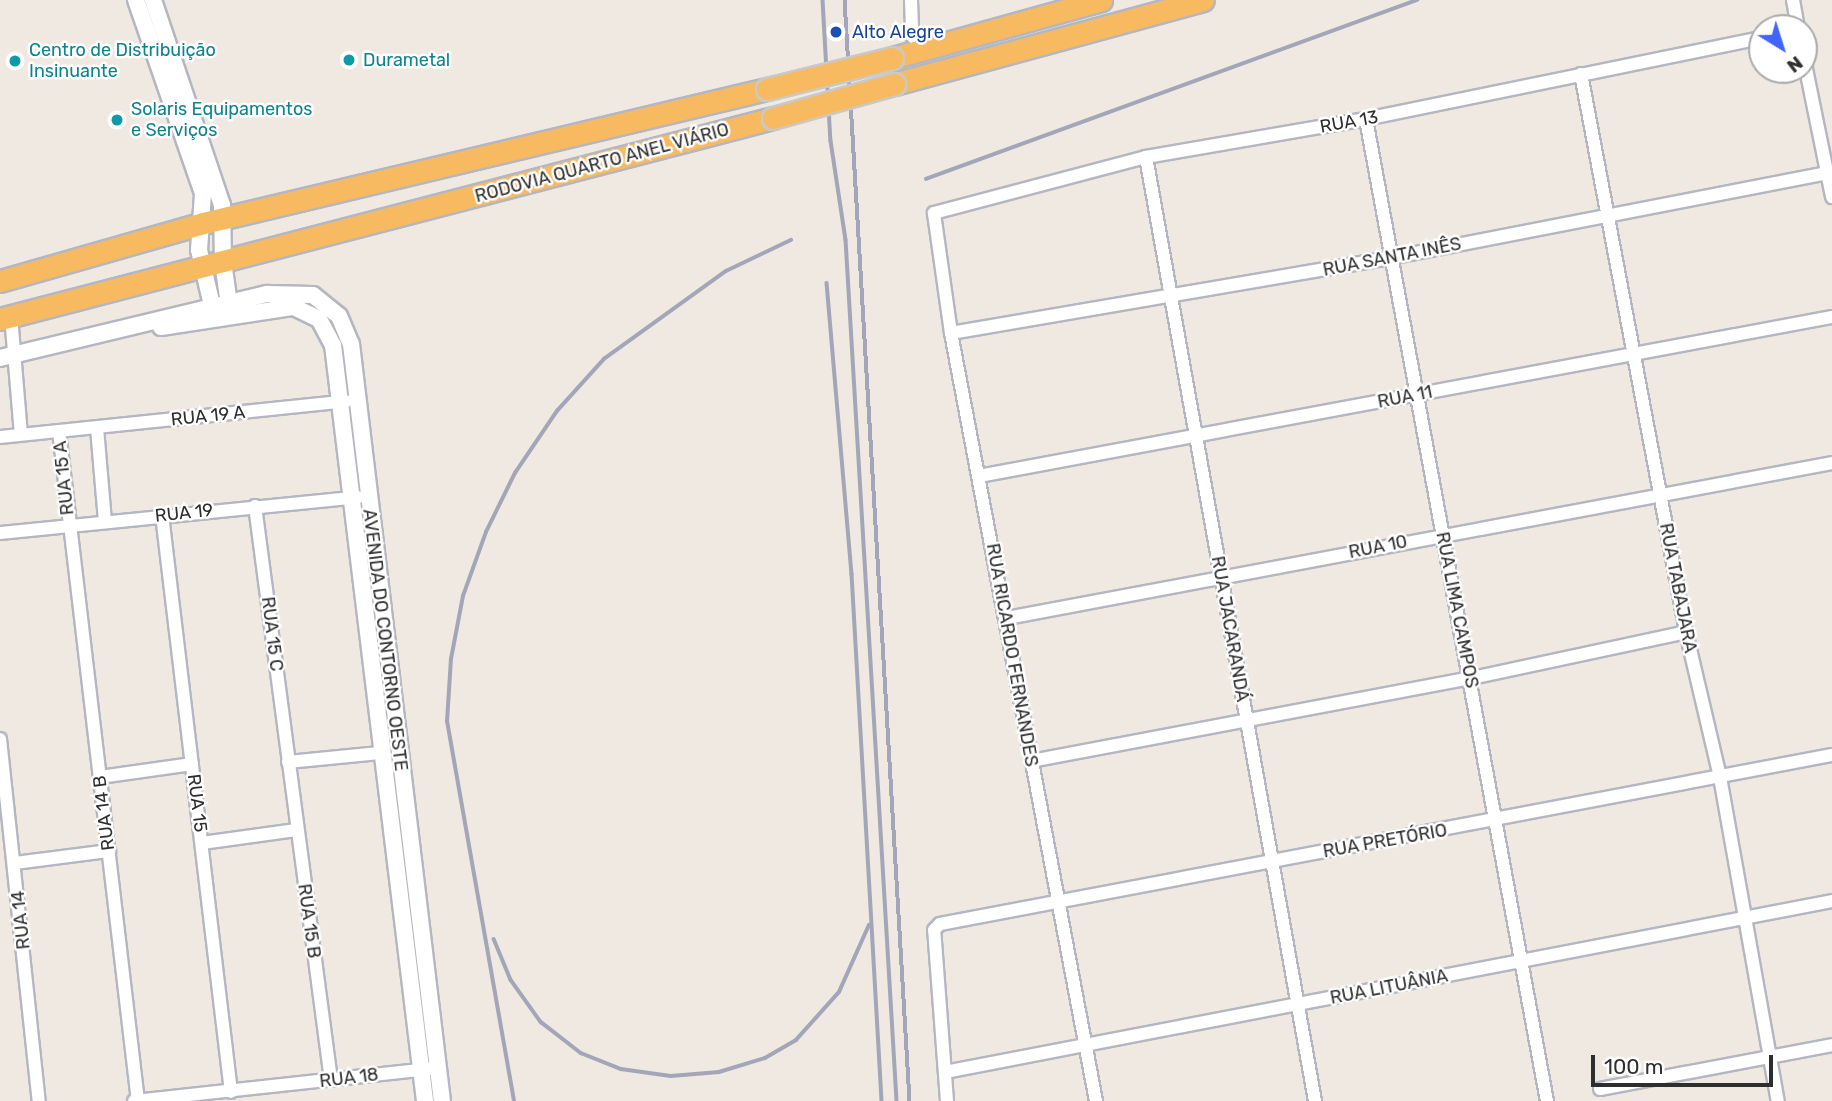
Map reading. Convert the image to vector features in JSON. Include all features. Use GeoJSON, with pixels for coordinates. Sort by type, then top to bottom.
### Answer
{"type":"FeatureCollection","features":[{"type":"Feature","properties":{"kind":"highway","name":"RODOVIA QUARTO ANEL VIÁRIO"},"geometry":{"type":"LineString","coordinates":[[0,281],[213,221],[892,58],[1101,0]]}},
{"type":"Feature","properties":{"kind":"highway","name":"RODOVIA QUARTO ANEL VIÁRIO"},"geometry":{"type":"LineString","coordinates":[[6,318],[773,118],[1203,0]]}},
{"type":"Feature","properties":{"kind":"street"},"geometry":{"type":"LineString","coordinates":[[136,0],[213,221],[223,262],[222,311]]}},
{"type":"Feature","properties":{"kind":"street"},"geometry":{"type":"LineString","coordinates":[[153,0],[222,205],[213,221],[201,268],[222,311]]}},
{"type":"Feature","properties":{"kind":"street"},"geometry":{"type":"LineString","coordinates":[[911,0],[912,36],[924,49]]}},
{"type":"Feature","properties":{"kind":"street","name":"RUA 13"},"geometry":{"type":"LineString","coordinates":[[937,210],[1146,157],[1366,120],[1748,41]]}},
{"type":"Feature","properties":{"kind":"street","name":"RUA TABAJARA"},"geometry":{"type":"LineString","coordinates":[[1581,74],[1686,632],[1720,777],[1778,1101]]}},
{"type":"Feature","properties":{"kind":"street"},"geometry":{"type":"LineString","coordinates":[[1810,84],[1830,172],[1832,197]]}},
{"type":"Feature","properties":{"kind":"street","name":"RUA LIMA CAMPOS"},"geometry":{"type":"LineString","coordinates":[[1366,120],[1442,535],[1472,678],[1495,821],[1547,1101]]}},
{"type":"Feature","properties":{"kind":"street","name":"RUA JACARANDÁ"},"geometry":{"type":"LineString","coordinates":[[1146,157],[1315,1101]]}},
{"type":"Feature","properties":{"kind":"street","name":"RUA SANTA INÊS"},"geometry":{"type":"LineString","coordinates":[[951,333],[1390,258],[1830,172]]}},
{"type":"Feature","properties":{"kind":"street","name":"RUA RICARDO FERNANDES"},"geometry":{"type":"LineString","coordinates":[[937,210],[932,217],[951,333],[1007,618],[1057,904],[1087,1044],[1096,1101]]}},
{"type":"Feature","properties":{"kind":"street","name":"AVENIDA DO CONTORNO OESTE"},"geometry":{"type":"LineString","coordinates":[[222,311],[300,292],[328,304],[351,344],[386,655],[442,1101]]}},
{"type":"Feature","properties":{"kind":"street","name":"AVENIDA DO CONTORNO OESTE"},"geometry":{"type":"LineString","coordinates":[[222,311],[295,307],[319,319],[332,345],[380,753],[425,1101]]}},
{"type":"Feature","properties":{"kind":"street"},"geometry":{"type":"LineString","coordinates":[[7,357],[129,328],[222,311]]}},
{"type":"Feature","properties":{"kind":"street","name":"RUA 11"},"geometry":{"type":"LineString","coordinates":[[979,476],[1832,317]]}},
{"type":"Feature","properties":{"kind":"street"},"geometry":{"type":"LineString","coordinates":[[6,318],[7,357],[21,434]]}},
{"type":"Feature","properties":{"kind":"street","name":"RUA 19 A"},"geometry":{"type":"LineString","coordinates":[[0,437],[357,400]]}},
{"type":"Feature","properties":{"kind":"street"},"geometry":{"type":"LineString","coordinates":[[97,428],[105,522]]}},
{"type":"Feature","properties":{"kind":"street","name":"RUA 15 A"},"geometry":{"type":"LineString","coordinates":[[59,431],[69,525]]}},
{"type":"Feature","properties":{"kind":"street","name":"RUA 10"},"geometry":{"type":"LineString","coordinates":[[1007,618],[1832,463]]}},
{"type":"Feature","properties":{"kind":"street","name":"RUA 19"},"geometry":{"type":"LineString","coordinates":[[0,533],[368,496]]}},
{"type":"Feature","properties":{"kind":"street","name":"RUA 15 C"},"geometry":{"type":"LineString","coordinates":[[255,506],[288,762]]}},
{"type":"Feature","properties":{"kind":"street","name":"RUA 15"},"geometry":{"type":"LineString","coordinates":[[162,515],[232,1092]]}},
{"type":"Feature","properties":{"kind":"street","name":"RUA 14 B"},"geometry":{"type":"LineString","coordinates":[[69,525],[136,1101]]}},
{"type":"Feature","properties":{"kind":"street"},"geometry":{"type":"LineString","coordinates":[[1031,761],[1246,718],[1472,678],[1686,632]]}},
{"type":"Feature","properties":{"kind":"street"},"geometry":{"type":"LineString","coordinates":[[369,656],[386,655]]}},
{"type":"Feature","properties":{"kind":"street"},"geometry":{"type":"LineString","coordinates":[[373,690],[391,687]]}},
{"type":"Feature","properties":{"kind":"street","name":"RUA 14"},"geometry":{"type":"LineString","coordinates":[[0,739],[4,797],[15,863],[39,1101]]}},
{"type":"Feature","properties":{"kind":"street"},"geometry":{"type":"LineString","coordinates":[[288,762],[380,753]]}},
{"type":"Feature","properties":{"kind":"street","name":"RUA PRETÓRIO"},"geometry":{"type":"LineString","coordinates":[[945,1072],[937,925],[1832,755]]}},
{"type":"Feature","properties":{"kind":"street","name":"RUA 15 B"},"geometry":{"type":"LineString","coordinates":[[288,762],[331,1080]]}},
{"type":"Feature","properties":{"kind":"street"},"geometry":{"type":"LineString","coordinates":[[100,777],[192,764]]}},
{"type":"Feature","properties":{"kind":"street"},"geometry":{"type":"LineString","coordinates":[[202,843],[296,830]]}},
{"type":"Feature","properties":{"kind":"street"},"geometry":{"type":"LineString","coordinates":[[15,863],[109,851]]}},
{"type":"Feature","properties":{"kind":"street"},"geometry":{"type":"LineString","coordinates":[[397,887],[416,884]]}},
{"type":"Feature","properties":{"kind":"street","name":"RUA LITUÂNIA"},"geometry":{"type":"LineString","coordinates":[[945,1072],[1299,1005],[1746,915],[1832,901]]}},
{"type":"Feature","properties":{"kind":"street"},"geometry":{"type":"LineString","coordinates":[[401,918],[420,915]]}},
{"type":"Feature","properties":{"kind":"street"},"geometry":{"type":"LineString","coordinates":[[1600,1089],[1832,1045]]}},
{"type":"Feature","properties":{"kind":"street","name":"RUA 18"},"geometry":{"type":"LineString","coordinates":[[136,1101],[438,1068]]}},
{"type":"Feature","properties":{"kind":"street"},"geometry":{"type":"LineString","coordinates":[[945,1072],[947,1101]]}},
{"type":"Feature","properties":{"kind":"railway"},"geometry":{"type":"LineString","coordinates":[[823,0],[831,141],[846,240],[897,1101]]}},
{"type":"Feature","properties":{"kind":"railway"},"geometry":{"type":"LineString","coordinates":[[845,0],[910,1101]]}},
{"type":"Feature","properties":{"kind":"railway"},"geometry":{"type":"LineString","coordinates":[[926,179],[1417,0]]}},
{"type":"Feature","properties":{"kind":"railway"},"geometry":{"type":"LineString","coordinates":[[514,1101],[447,722],[451,659],[463,596],[486,532],[515,473],[557,411],[604,359],[726,271],[791,240]]}},
{"type":"Feature","properties":{"kind":"railway"},"geometry":{"type":"LineString","coordinates":[[827,283],[852,574],[882,1101]]}},
{"type":"Feature","properties":{"kind":"railway"},"geometry":{"type":"LineString","coordinates":[[494,939],[511,980],[541,1022],[581,1053],[621,1069],[671,1076],[719,1072],[765,1058],[796,1040],[839,992],[869,925]]}},
{"type":"Feature","properties":{"kind":"place","name":"Alto Alegre"},"geometry":{"type":"Point","coordinates":[836,32]}},
{"type":"Feature","properties":{"kind":"place","name":"Durametal"},"geometry":{"type":"Point","coordinates":[349,60]}},
{"type":"Feature","properties":{"kind":"place","name":"Centro de Distribuição Insinuante"},"geometry":{"type":"Point","coordinates":[15,61]}},
{"type":"Feature","properties":{"kind":"place","name":"Solaris Equipamentos e Serviços"},"geometry":{"type":"Point","coordinates":[117,120]}}]}
